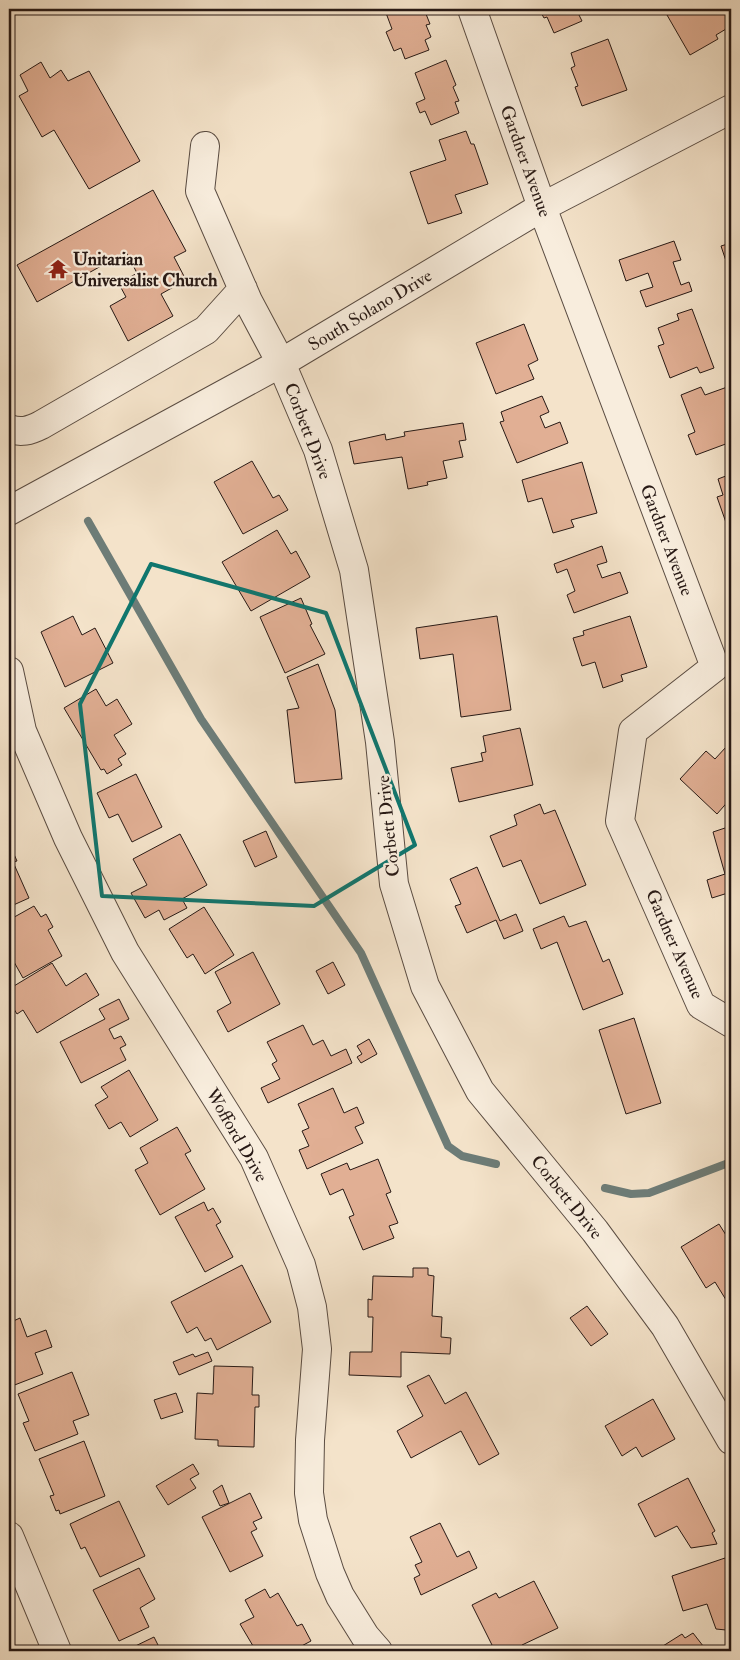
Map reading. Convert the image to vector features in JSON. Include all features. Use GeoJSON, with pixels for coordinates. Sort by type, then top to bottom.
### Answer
{"type":"FeatureCollection","features":[{"type":"Feature","properties":{"kind":"street","name":"Gardner Avenue"},"geometry":{"type":"LineString","coordinates":[[472,9],[542,207],[723,663],[633,731],[620,821],[701,1005],[731,1023]]}},
{"type":"Feature","properties":{"kind":"street","name":"South Solano Drive"},"geometry":{"type":"LineString","coordinates":[[9,511],[281,363],[542,207],[731,109]]}},
{"type":"Feature","properties":{"kind":"street","name":"Corbett Drive"},"geometry":{"type":"LineString","coordinates":[[205,146],[200,191],[243,289],[281,363],[318,450],[354,570],[380,742],[394,884],[425,986],[480,1091],[595,1231],[665,1326],[731,1440]]}},
{"type":"Feature","properties":{"kind":"street"},"geometry":{"type":"LineString","coordinates":[[9,429],[18,432],[30,431],[41,426],[206,330],[243,289]]}},
{"type":"Feature","properties":{"kind":"street","name":"Wofford Drive"},"geometry":{"type":"LineString","coordinates":[[9,671],[22,731],[68,838],[125,952],[254,1158],[301,1265],[312,1307],[317,1349],[310,1440],[309,1493],[313,1520],[327,1565],[340,1596],[360,1630],[378,1651]]}},
{"type":"Feature","properties":{"kind":"street"},"geometry":{"type":"LineString","coordinates":[[9,1536],[57,1651]]}},
{"type":"Feature","properties":{"kind":"highlighted area"},"geometry":{"type":"Polygon","coordinates":[[[151,564],[326,613],[415,845],[314,906],[102,896],[80,704],[151,564]]]}},
{"type":"Feature","properties":{"kind":"building"},"geometry":{"type":"Polygon","coordinates":[[[395,9],[424,9],[430,24],[426,25],[431,37],[425,40],[429,50],[405,59],[401,48],[394,51],[386,32],[392,29],[386,13],[395,9]]]}},
{"type":"Feature","properties":{"kind":"building"},"geometry":{"type":"Polygon","coordinates":[[[539,9],[576,9],[582,21],[554,33],[547,17],[544,18],[539,9]]]}},
{"type":"Feature","properties":{"kind":"building"},"geometry":{"type":"Polygon","coordinates":[[[677,9],[729,9],[731,13],[731,26],[716,35],[718,39],[690,55],[667,15],[677,9]]]}},
{"type":"Feature","properties":{"kind":"building"},"geometry":{"type":"Polygon","coordinates":[[[608,39],[627,90],[582,106],[575,87],[578,86],[571,68],[575,66],[571,53],[608,39]]]}},
{"type":"Feature","properties":{"kind":"building"},"geometry":{"type":"Polygon","coordinates":[[[446,60],[456,85],[453,87],[459,101],[455,102],[459,113],[431,125],[425,111],[420,113],[416,103],[425,99],[415,73],[446,60]]]}},
{"type":"Feature","properties":{"kind":"building"},"geometry":{"type":"Polygon","coordinates":[[[41,62],[50,78],[61,70],[68,81],[89,71],[140,161],[89,189],[54,130],[42,137],[19,96],[28,91],[20,75],[41,62]]]}},
{"type":"Feature","properties":{"kind":"building"},"geometry":{"type":"Polygon","coordinates":[[[466,131],[471,144],[474,144],[488,184],[455,195],[462,213],[428,224],[410,172],[446,160],[439,140],[466,131]]]}},
{"type":"Feature","properties":{"kind":"building","name":"Unitarian Universalist Church"},"geometry":{"type":"Polygon","coordinates":[[[153,190],[186,251],[174,257],[186,280],[161,294],[173,316],[128,341],[110,306],[126,297],[119,284],[137,273],[126,252],[37,302],[17,265],[153,190]]]}},
{"type":"Feature","properties":{"kind":"building"},"geometry":{"type":"Polygon","coordinates":[[[674,241],[681,260],[673,262],[681,285],[689,282],[692,291],[646,307],[640,291],[653,287],[648,273],[626,281],[619,260],[674,241]]]}},
{"type":"Feature","properties":{"kind":"building"},"geometry":{"type":"Polygon","coordinates":[[[731,243],[731,262],[727,264],[721,246],[731,243]]]}},
{"type":"Feature","properties":{"kind":"building"},"geometry":{"type":"Polygon","coordinates":[[[692,309],[714,368],[700,373],[697,367],[670,378],[658,346],[664,344],[658,328],[679,320],[677,314],[692,309]]]}},
{"type":"Feature","properties":{"kind":"building"},"geometry":{"type":"Polygon","coordinates":[[[524,324],[538,360],[528,365],[534,379],[496,394],[476,343],[524,324]]]}},
{"type":"Feature","properties":{"kind":"building"},"geometry":{"type":"Polygon","coordinates":[[[730,386],[731,442],[696,455],[688,435],[695,432],[681,395],[701,387],[705,395],[730,386]]]}},
{"type":"Feature","properties":{"kind":"building"},"geometry":{"type":"Polygon","coordinates":[[[542,396],[549,412],[540,416],[545,428],[560,422],[568,443],[517,463],[500,422],[504,421],[501,412],[542,396]]]}},
{"type":"Feature","properties":{"kind":"building"},"geometry":{"type":"Polygon","coordinates":[[[463,423],[466,440],[459,441],[463,457],[443,461],[447,478],[427,482],[428,485],[408,489],[402,457],[354,464],[349,442],[385,434],[386,440],[405,436],[404,432],[463,423]]]}},
{"type":"Feature","properties":{"kind":"building"},"geometry":{"type":"Polygon","coordinates":[[[252,461],[273,498],[279,495],[288,510],[243,534],[214,482],[252,461]]]}},
{"type":"Feature","properties":{"kind":"building"},"geometry":{"type":"Polygon","coordinates":[[[582,462],[597,513],[571,520],[574,527],[553,533],[542,498],[528,502],[522,480],[582,462]]]}},
{"type":"Feature","properties":{"kind":"building"},"geometry":{"type":"Polygon","coordinates":[[[731,474],[731,530],[729,531],[717,497],[723,495],[718,479],[731,474]]]}},
{"type":"Feature","properties":{"kind":"building"},"geometry":{"type":"Polygon","coordinates":[[[277,530],[291,554],[296,551],[310,577],[251,611],[222,562],[277,530]]]}},
{"type":"Feature","properties":{"kind":"building"},"geometry":{"type":"Polygon","coordinates":[[[602,546],[607,562],[597,565],[602,578],[620,572],[628,593],[574,613],[567,595],[575,591],[567,569],[557,573],[554,564],[602,546]]]}},
{"type":"Feature","properties":{"kind":"building"},"geometry":{"type":"Polygon","coordinates":[[[301,598],[312,624],[310,625],[325,654],[285,673],[260,617],[301,598]]]}},
{"type":"Feature","properties":{"kind":"building"},"geometry":{"type":"Polygon","coordinates":[[[73,616],[82,635],[95,628],[113,663],[65,687],[41,632],[73,616]]]}},
{"type":"Feature","properties":{"kind":"building"},"geometry":{"type":"Polygon","coordinates":[[[497,616],[511,710],[461,717],[453,654],[420,659],[416,628],[497,616]]]}},
{"type":"Feature","properties":{"kind":"building"},"geometry":{"type":"Polygon","coordinates":[[[630,616],[647,667],[621,675],[623,681],[603,688],[595,662],[582,666],[573,638],[584,635],[583,631],[630,616]]]}},
{"type":"Feature","properties":{"kind":"building"},"geometry":{"type":"Polygon","coordinates":[[[318,664],[335,710],[342,779],[295,783],[287,710],[299,708],[287,677],[318,664]]]}},
{"type":"Feature","properties":{"kind":"building"},"geometry":{"type":"Polygon","coordinates":[[[96,689],[106,706],[117,699],[132,724],[114,735],[126,754],[118,759],[122,765],[107,774],[104,769],[101,770],[64,708],[96,689]]]}},
{"type":"Feature","properties":{"kind":"building"},"geometry":{"type":"Polygon","coordinates":[[[520,728],[533,785],[459,802],[451,768],[483,761],[481,753],[486,752],[483,736],[520,728]]]}},
{"type":"Feature","properties":{"kind":"building"},"geometry":{"type":"Polygon","coordinates":[[[726,747],[731,752],[731,798],[717,814],[680,779],[706,751],[715,759],[726,747]]]}},
{"type":"Feature","properties":{"kind":"building"},"geometry":{"type":"Polygon","coordinates":[[[136,774],[162,827],[132,842],[118,814],[109,818],[97,793],[136,774]]]}},
{"type":"Feature","properties":{"kind":"building"},"geometry":{"type":"Polygon","coordinates":[[[540,804],[544,814],[555,810],[586,885],[540,904],[521,860],[503,867],[490,836],[517,825],[514,815],[540,804]]]}},
{"type":"Feature","properties":{"kind":"building"},"geometry":{"type":"Polygon","coordinates":[[[731,826],[731,892],[712,898],[707,880],[725,874],[713,832],[731,826]]]}},
{"type":"Feature","properties":{"kind":"building"},"geometry":{"type":"Polygon","coordinates":[[[266,831],[277,857],[255,867],[243,841],[266,831]]]}},
{"type":"Feature","properties":{"kind":"building"},"geometry":{"type":"Polygon","coordinates":[[[180,834],[207,885],[182,899],[187,908],[164,920],[159,910],[145,918],[131,893],[147,885],[133,859],[180,834]]]}},
{"type":"Feature","properties":{"kind":"building"},"geometry":{"type":"Polygon","coordinates":[[[9,843],[17,861],[13,862],[29,898],[9,907],[9,843]]]}},
{"type":"Feature","properties":{"kind":"building"},"geometry":{"type":"Polygon","coordinates":[[[477,867],[500,921],[516,914],[523,931],[504,939],[496,920],[467,933],[455,906],[461,904],[450,879],[477,867]]]}},
{"type":"Feature","properties":{"kind":"building"},"geometry":{"type":"Polygon","coordinates":[[[34,906],[41,917],[46,914],[53,927],[48,930],[62,956],[23,978],[9,953],[9,943],[14,939],[9,930],[9,920],[34,906]]]}},
{"type":"Feature","properties":{"kind":"building"},"geometry":{"type":"Polygon","coordinates":[[[204,907],[234,955],[205,974],[193,954],[187,958],[169,929],[204,907]]]}},
{"type":"Feature","properties":{"kind":"building"},"geometry":{"type":"Polygon","coordinates":[[[564,916],[569,927],[586,921],[603,962],[609,959],[623,994],[583,1010],[557,942],[541,949],[533,929],[564,916]]]}},
{"type":"Feature","properties":{"kind":"building"},"geometry":{"type":"Polygon","coordinates":[[[253,952],[280,1004],[228,1032],[217,1011],[231,1003],[215,972],[253,952]]]}},
{"type":"Feature","properties":{"kind":"building"},"geometry":{"type":"Polygon","coordinates":[[[333,962],[345,985],[328,994],[316,971],[333,962]]]}},
{"type":"Feature","properties":{"kind":"building"},"geometry":{"type":"Polygon","coordinates":[[[52,963],[66,986],[86,973],[99,995],[37,1033],[23,1010],[17,1014],[9,1001],[9,989],[52,963]]]}},
{"type":"Feature","properties":{"kind":"building"},"geometry":{"type":"Polygon","coordinates":[[[119,999],[129,1019],[109,1029],[114,1039],[121,1036],[126,1045],[120,1048],[126,1060],[81,1083],[60,1042],[105,1019],[99,1009],[119,999]]]}},
{"type":"Feature","properties":{"kind":"building"},"geometry":{"type":"Polygon","coordinates":[[[634,1018],[661,1103],[626,1114],[599,1030],[634,1018]]]}},
{"type":"Feature","properties":{"kind":"building"},"geometry":{"type":"Polygon","coordinates":[[[303,1025],[313,1045],[323,1040],[331,1056],[346,1049],[352,1063],[268,1103],[261,1088],[280,1079],[272,1064],[277,1061],[267,1042],[303,1025]]]}},
{"type":"Feature","properties":{"kind":"building"},"geometry":{"type":"Polygon","coordinates":[[[369,1039],[377,1054],[361,1063],[357,1057],[362,1054],[357,1046],[369,1039]]]}},
{"type":"Feature","properties":{"kind":"building"},"geometry":{"type":"Polygon","coordinates":[[[129,1070],[158,1120],[130,1137],[121,1122],[109,1129],[95,1105],[108,1097],[101,1087],[129,1070]]]}},
{"type":"Feature","properties":{"kind":"building"},"geometry":{"type":"Polygon","coordinates":[[[333,1088],[344,1113],[357,1107],[364,1123],[355,1127],[363,1143],[307,1169],[299,1150],[309,1146],[302,1131],[309,1128],[298,1104],[333,1088]]]}},
{"type":"Feature","properties":{"kind":"building"},"geometry":{"type":"Polygon","coordinates":[[[177,1127],[191,1151],[185,1154],[205,1189],[160,1215],[135,1170],[148,1163],[140,1148],[177,1127]]]}},
{"type":"Feature","properties":{"kind":"building"},"geometry":{"type":"Polygon","coordinates":[[[378,1159],[391,1192],[386,1194],[398,1223],[389,1226],[394,1238],[363,1250],[349,1217],[354,1215],[343,1189],[330,1195],[321,1174],[347,1163],[350,1170],[378,1159]]]}},
{"type":"Feature","properties":{"kind":"building"},"geometry":{"type":"Polygon","coordinates":[[[204,1202],[208,1211],[213,1208],[221,1222],[216,1225],[233,1257],[205,1272],[175,1217],[204,1202]]]}},
{"type":"Feature","properties":{"kind":"building"},"geometry":{"type":"Polygon","coordinates":[[[719,1224],[731,1243],[731,1308],[715,1282],[706,1288],[681,1247],[719,1224]]]}},
{"type":"Feature","properties":{"kind":"building"},"geometry":{"type":"Polygon","coordinates":[[[242,1265],[271,1322],[217,1350],[211,1338],[205,1341],[197,1327],[187,1333],[171,1302],[242,1265]]]}},
{"type":"Feature","properties":{"kind":"building"},"geometry":{"type":"Polygon","coordinates":[[[413,1268],[428,1268],[428,1275],[434,1276],[432,1316],[442,1317],[441,1337],[451,1338],[450,1354],[401,1352],[401,1377],[349,1375],[350,1352],[372,1352],[373,1317],[368,1317],[368,1299],[372,1300],[373,1276],[413,1277],[413,1268]]]}},
{"type":"Feature","properties":{"kind":"building"},"geometry":{"type":"Polygon","coordinates":[[[9,1296],[14,1310],[9,1312],[9,1296]]]}},
{"type":"Feature","properties":{"kind":"building"},"geometry":{"type":"Polygon","coordinates":[[[587,1306],[608,1334],[591,1346],[570,1318],[587,1306]]]}},
{"type":"Feature","properties":{"kind":"building"},"geometry":{"type":"Polygon","coordinates":[[[20,1318],[27,1337],[46,1330],[52,1347],[35,1353],[43,1374],[12,1386],[9,1377],[9,1323],[20,1318]]]}},
{"type":"Feature","properties":{"kind":"building"},"geometry":{"type":"Polygon","coordinates":[[[208,1352],[212,1361],[179,1375],[173,1362],[193,1354],[195,1357],[208,1352]]]}},
{"type":"Feature","properties":{"kind":"building"},"geometry":{"type":"Polygon","coordinates":[[[214,1366],[253,1367],[252,1395],[259,1395],[259,1407],[255,1407],[254,1447],[218,1446],[218,1440],[195,1439],[197,1393],[213,1394],[214,1366]]]}},
{"type":"Feature","properties":{"kind":"building"},"geometry":{"type":"Polygon","coordinates":[[[72,1372],[89,1415],[73,1421],[78,1434],[35,1451],[23,1423],[29,1421],[18,1394],[72,1372]]]}},
{"type":"Feature","properties":{"kind":"building"},"geometry":{"type":"Polygon","coordinates":[[[429,1375],[445,1404],[466,1392],[499,1454],[479,1465],[461,1431],[411,1458],[397,1431],[423,1416],[407,1386],[429,1375]]]}},
{"type":"Feature","properties":{"kind":"building"},"geometry":{"type":"Polygon","coordinates":[[[176,1393],[183,1412],[161,1419],[154,1400],[176,1393]]]}},
{"type":"Feature","properties":{"kind":"building"},"geometry":{"type":"Polygon","coordinates":[[[653,1399],[675,1439],[642,1457],[636,1447],[622,1456],[605,1426],[653,1399]]]}},
{"type":"Feature","properties":{"kind":"building"},"geometry":{"type":"Polygon","coordinates":[[[84,1441],[105,1496],[60,1514],[59,1510],[56,1511],[50,1496],[54,1495],[39,1459],[84,1441]]]}},
{"type":"Feature","properties":{"kind":"building"},"geometry":{"type":"Polygon","coordinates":[[[193,1464],[199,1474],[190,1479],[196,1488],[168,1505],[156,1486],[193,1464]]]}},
{"type":"Feature","properties":{"kind":"building"},"geometry":{"type":"Polygon","coordinates":[[[688,1478],[715,1531],[712,1533],[717,1544],[691,1548],[677,1526],[655,1537],[638,1504],[688,1478]]]}},
{"type":"Feature","properties":{"kind":"building"},"geometry":{"type":"Polygon","coordinates":[[[222,1485],[229,1503],[220,1506],[213,1491],[222,1485]]]}},
{"type":"Feature","properties":{"kind":"building"},"geometry":{"type":"Polygon","coordinates":[[[250,1493],[262,1518],[253,1522],[257,1529],[251,1532],[263,1556],[230,1572],[202,1517],[250,1493]]]}},
{"type":"Feature","properties":{"kind":"building"},"geometry":{"type":"Polygon","coordinates":[[[119,1501],[145,1556],[100,1577],[85,1547],[81,1549],[70,1524],[119,1501]]]}},
{"type":"Feature","properties":{"kind":"building"},"geometry":{"type":"Polygon","coordinates":[[[440,1523],[457,1557],[469,1551],[477,1568],[421,1595],[414,1578],[420,1575],[415,1565],[422,1562],[410,1537],[440,1523]]]}},
{"type":"Feature","properties":{"kind":"building"},"geometry":{"type":"Polygon","coordinates":[[[725,1558],[731,1579],[731,1629],[726,1630],[716,1629],[707,1604],[683,1611],[672,1576],[725,1558]]]}},
{"type":"Feature","properties":{"kind":"building"},"geometry":{"type":"Polygon","coordinates":[[[139,1568],[155,1599],[140,1608],[149,1627],[119,1641],[93,1590],[139,1568]]]}},
{"type":"Feature","properties":{"kind":"building"},"geometry":{"type":"Polygon","coordinates":[[[534,1581],[558,1628],[522,1645],[525,1651],[495,1651],[472,1605],[496,1593],[499,1598],[534,1581]]]}},
{"type":"Feature","properties":{"kind":"building"},"geometry":{"type":"Polygon","coordinates":[[[265,1589],[270,1598],[278,1593],[297,1626],[302,1624],[311,1641],[292,1651],[256,1651],[240,1624],[254,1617],[245,1600],[265,1589]]]}},
{"type":"Feature","properties":{"kind":"building"},"geometry":{"type":"Polygon","coordinates":[[[693,1633],[707,1651],[655,1651],[682,1634],[685,1638],[693,1633]]]}},
{"type":"Feature","properties":{"kind":"building"},"geometry":{"type":"Polygon","coordinates":[[[154,1637],[161,1651],[125,1651],[154,1637]]]}},
{"type":"Feature","properties":{"kind":"building"},"geometry":{"type":"Polygon","coordinates":[[[172,1646],[174,1651],[161,1651],[172,1646]]]}},
{"type":"Feature","properties":{"kind":"waterway"},"geometry":{"type":"LineString","coordinates":[[88,521],[201,719],[361,953],[448,1146],[462,1156],[496,1164]]}},
{"type":"Feature","properties":{"kind":"waterway"},"geometry":{"type":"LineString","coordinates":[[605,1188],[631,1194],[649,1193],[731,1162]]}},
{"type":"Feature","properties":{"kind":"place","name":"Unitarian Universalist Church"},"geometry":{"type":"Point","coordinates":[58,269]}}]}
